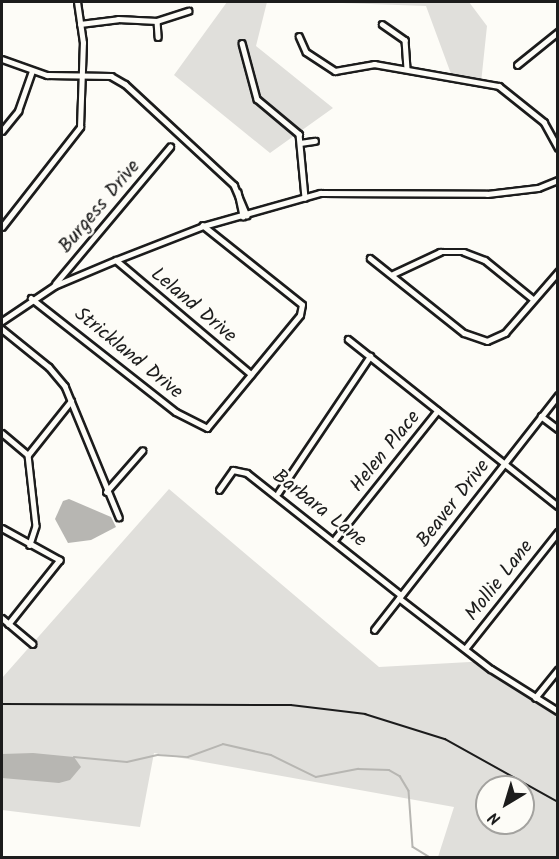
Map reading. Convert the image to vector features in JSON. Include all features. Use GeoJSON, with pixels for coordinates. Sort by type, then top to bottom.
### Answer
{"type":"FeatureCollection","features":[{"type":"Feature","properties":{"kind":"street"},"geometry":{"type":"LineString","coordinates":[[2,227],[80,128],[83,75],[77,2]]}},
{"type":"Feature","properties":{"kind":"street"},"geometry":{"type":"LineString","coordinates":[[80,24],[118,19],[157,21],[188,11]]}},
{"type":"Feature","properties":{"kind":"street"},"geometry":{"type":"LineString","coordinates":[[157,21],[158,38]]}},
{"type":"Feature","properties":{"kind":"street"},"geometry":{"type":"LineString","coordinates":[[382,24],[405,40],[407,69]]}},
{"type":"Feature","properties":{"kind":"street"},"geometry":{"type":"LineString","coordinates":[[517,65],[558,32]]}},
{"type":"Feature","properties":{"kind":"street"},"geometry":{"type":"LineString","coordinates":[[300,36],[306,51],[331,69],[374,64],[499,86],[544,122],[558,147]]}},
{"type":"Feature","properties":{"kind":"street"},"geometry":{"type":"LineString","coordinates":[[242,43],[257,99],[292,124],[300,143],[305,198]]}},
{"type":"Feature","properties":{"kind":"street"},"geometry":{"type":"LineString","coordinates":[[2,59],[32,71],[111,76],[125,84],[238,192],[245,216]]}},
{"type":"Feature","properties":{"kind":"street"},"geometry":{"type":"LineString","coordinates":[[2,131],[18,111],[32,71]]}},
{"type":"Feature","properties":{"kind":"street"},"geometry":{"type":"LineString","coordinates":[[300,143],[315,141]]}},
{"type":"Feature","properties":{"kind":"street","name":"Burgess Drive"},"geometry":{"type":"LineString","coordinates":[[54,286],[170,147]]}},
{"type":"Feature","properties":{"kind":"street"},"geometry":{"type":"LineString","coordinates":[[2,321],[32,298],[54,286],[116,260],[203,226],[305,198],[351,190],[487,194],[538,188],[558,180]]}},
{"type":"Feature","properties":{"kind":"street"},"geometry":{"type":"LineString","coordinates":[[238,192],[239,202],[245,216]]}},
{"type":"Feature","properties":{"kind":"street"},"geometry":{"type":"LineString","coordinates":[[235,218],[239,202]]}},
{"type":"Feature","properties":{"kind":"street"},"geometry":{"type":"LineString","coordinates":[[203,226],[302,305],[300,315],[252,374]]}},
{"type":"Feature","properties":{"kind":"street"},"geometry":{"type":"LineString","coordinates":[[393,274],[440,252],[464,252],[485,260],[533,299]]}},
{"type":"Feature","properties":{"kind":"street"},"geometry":{"type":"LineString","coordinates":[[370,258],[480,341],[506,333],[558,272]]}},
{"type":"Feature","properties":{"kind":"street","name":"Leland Drive"},"geometry":{"type":"LineString","coordinates":[[116,260],[252,374]]}},
{"type":"Feature","properties":{"kind":"street","name":"Strickland Drive"},"geometry":{"type":"LineString","coordinates":[[32,298],[175,412],[207,428],[252,374]]}},
{"type":"Feature","properties":{"kind":"street"},"geometry":{"type":"LineString","coordinates":[[2,330],[49,367],[71,401],[105,492],[119,517]]}},
{"type":"Feature","properties":{"kind":"street"},"geometry":{"type":"LineString","coordinates":[[348,339],[558,506]]}},
{"type":"Feature","properties":{"kind":"street"},"geometry":{"type":"LineString","coordinates":[[278,493],[370,356]]}},
{"type":"Feature","properties":{"kind":"street","name":"Beaver Drive"},"geometry":{"type":"LineString","coordinates":[[374,630],[558,395]]}},
{"type":"Feature","properties":{"kind":"street"},"geometry":{"type":"LineString","coordinates":[[28,455],[71,401]]}},
{"type":"Feature","properties":{"kind":"street","name":"Helen Place"},"geometry":{"type":"LineString","coordinates":[[335,539],[437,411]]}},
{"type":"Feature","properties":{"kind":"street"},"geometry":{"type":"LineString","coordinates":[[541,416],[558,429]]}},
{"type":"Feature","properties":{"kind":"street"},"geometry":{"type":"LineString","coordinates":[[2,433],[28,455],[36,526],[30,545]]}},
{"type":"Feature","properties":{"kind":"street"},"geometry":{"type":"LineString","coordinates":[[105,492],[142,451]]}},
{"type":"Feature","properties":{"kind":"street","name":"Barbara Lane"},"geometry":{"type":"LineString","coordinates":[[219,490],[237,469],[278,493],[465,649],[558,711]]}},
{"type":"Feature","properties":{"kind":"street"},"geometry":{"type":"LineString","coordinates":[[2,528],[60,560],[9,624]]}},
{"type":"Feature","properties":{"kind":"street","name":"Mollie Lane"},"geometry":{"type":"LineString","coordinates":[[465,649],[558,532]]}},
{"type":"Feature","properties":{"kind":"street"},"geometry":{"type":"LineString","coordinates":[[2,618],[33,644]]}},
{"type":"Feature","properties":{"kind":"street"},"geometry":{"type":"LineString","coordinates":[[536,698],[558,670]]}},
{"type":"Feature","properties":{"kind":"shaded area"},"geometry":{"type":"Polygon","coordinates":[[[227,2],[267,2],[256,46],[333,108],[270,153],[174,75],[227,2]]]}},
{"type":"Feature","properties":{"kind":"shaded area"},"geometry":{"type":"Polygon","coordinates":[[[314,2],[469,2],[487,26],[481,83],[454,82],[426,6],[314,2]]]}},
{"type":"Feature","properties":{"kind":"shaded area"},"geometry":{"type":"Polygon","coordinates":[[[169,489],[379,667],[488,661],[557,707],[557,857],[438,857],[454,807],[154,753],[140,827],[2,810],[2,678],[169,489]]]}},
{"type":"Feature","properties":{"kind":"shaded area"},"geometry":{"type":"Polygon","coordinates":[[[69,499],[111,517],[116,527],[91,540],[68,543],[55,519],[63,501],[69,499]]]}},
{"type":"Feature","properties":{"kind":"shaded area"},"geometry":{"type":"Polygon","coordinates":[[[33,753],[74,757],[81,767],[70,780],[59,783],[2,778],[2,754],[33,753]]]}},
{"type":"Feature","properties":{"kind":"waterway"},"geometry":{"type":"LineString","coordinates":[[74,757],[127,762],[158,755],[188,757],[223,744],[271,755],[316,777],[358,769],[389,770],[400,776],[409,791],[413,847],[431,858]]}},
{"type":"Feature","properties":{"kind":"railway"},"geometry":{"type":"LineString","coordinates":[[2,704],[291,705],[365,714],[445,739],[558,802]]}}]}
